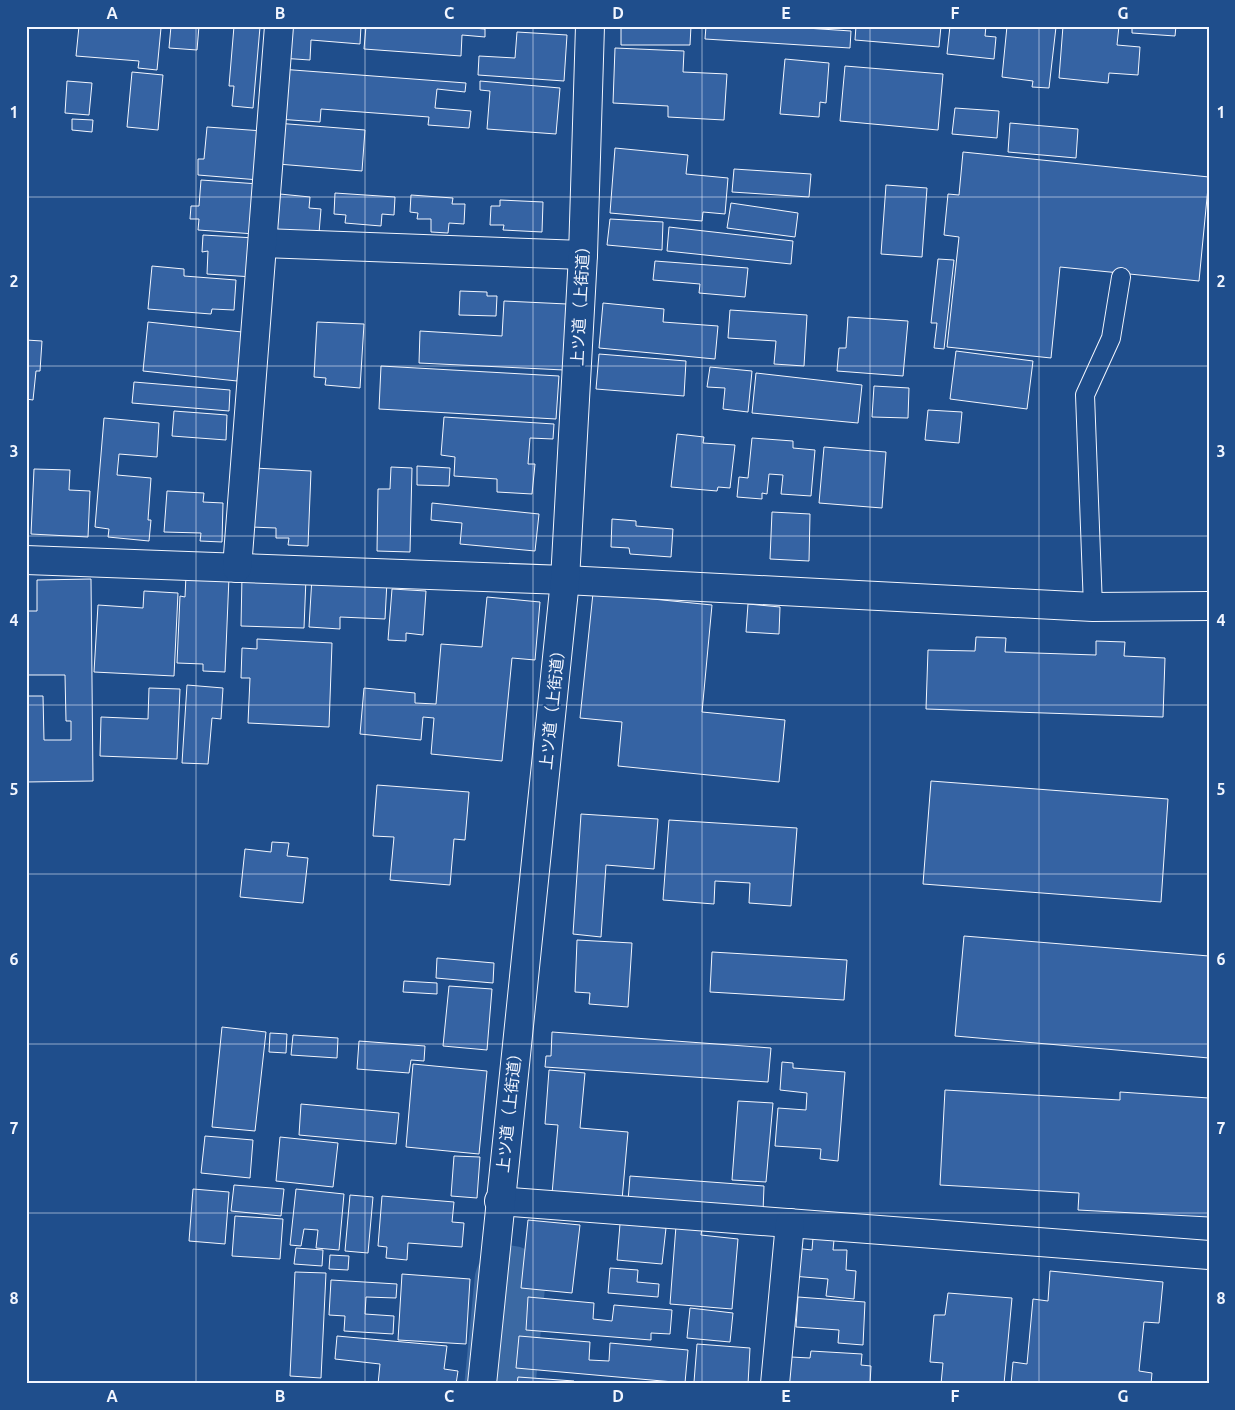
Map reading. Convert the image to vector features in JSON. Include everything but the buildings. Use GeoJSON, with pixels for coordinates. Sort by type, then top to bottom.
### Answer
{"type":"FeatureCollection","features":[{"type":"Feature","properties":{"kind":"street"},"geometry":{"type":"LineString","coordinates":[[237,568],[279,26]]}},
{"type":"Feature","properties":{"kind":"street","name":"上ツ道（上街道）"},"geometry":{"type":"LineString","coordinates":[[482,1384],[499,1201],[565,580],[582,255],[590,26]]}},
{"type":"Feature","properties":{"kind":"street"},"geometry":{"type":"LineString","coordinates":[[263,243],[582,255]]}},
{"type":"Feature","properties":{"kind":"street"},"geometry":{"type":"LineString","coordinates":[[26,560],[565,580],[1093,607],[1209,606]]}},
{"type":"Feature","properties":{"kind":"street"},"geometry":{"type":"LineString","coordinates":[[499,1201],[1209,1256]]}},
{"type":"Feature","properties":{"kind":"street"},"geometry":{"type":"LineString","coordinates":[[775,1384],[790,1223]]}},
{"type":"Feature","properties":{"kind":"lane"},"geometry":{"type":"LineString","coordinates":[[1093,607],[1084,396],[1111,338],[1121,276]]}},
{"type":"Feature","properties":{"kind":"waterway"},"geometry":{"type":"LineString","coordinates":[[500,1384],[510,1281]]}}]}
